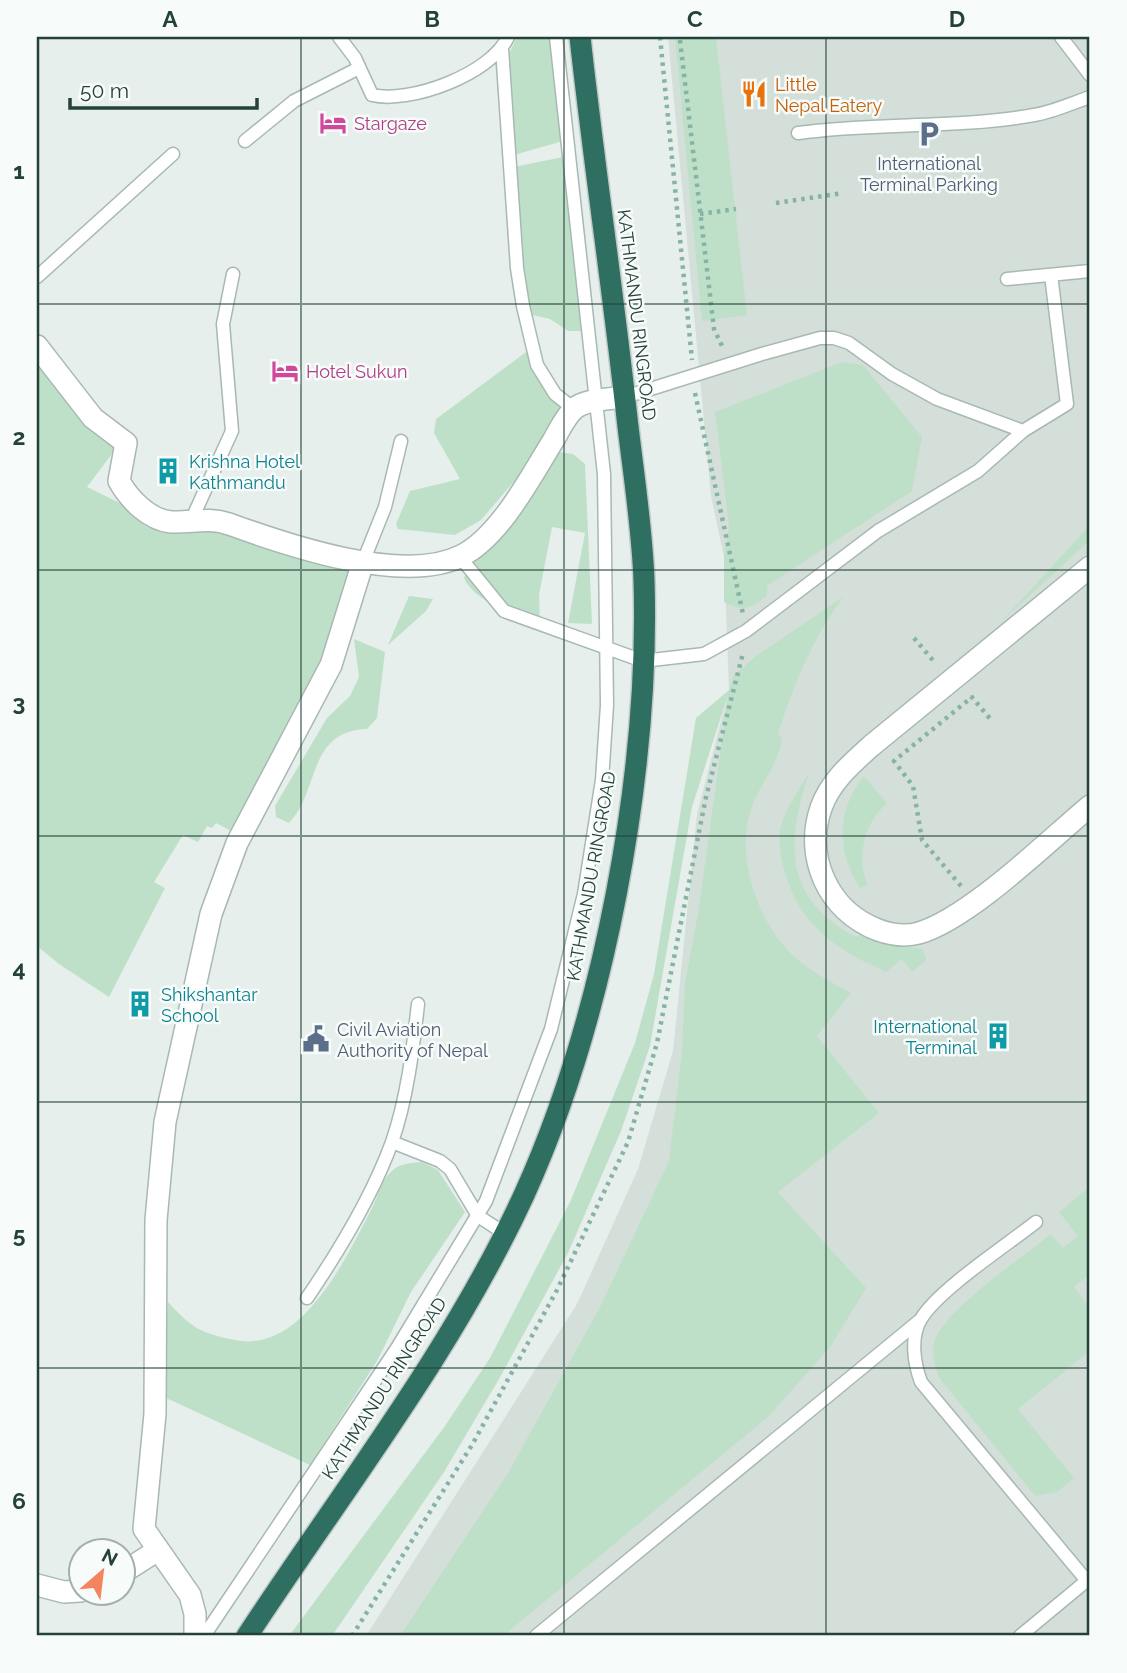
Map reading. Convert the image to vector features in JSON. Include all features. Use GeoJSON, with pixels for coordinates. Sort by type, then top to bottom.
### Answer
{"type":"FeatureCollection","features":[{"type":"Feature","properties":{"kind":"highway","name":"KATHMANDU RINGROAD"},"geometry":{"type":"LineString","coordinates":[[247,1636],[419,1382],[484,1275],[556,1119],[590,1007],[626,832],[640,720],[644,578],[625,397],[580,37]]}},
{"type":"Feature","properties":{"kind":"street"},"geometry":{"type":"LineString","coordinates":[[37,346],[93,418],[126,443],[119,481],[130,501],[168,522],[211,518],[267,539],[363,562],[421,566],[460,557],[478,545],[512,506],[574,409],[596,401],[625,397]]}},
{"type":"Feature","properties":{"kind":"street"},"geometry":{"type":"LineString","coordinates":[[194,1636],[195,1614],[190,1595],[145,1529],[155,1415],[156,1220],[165,1122],[215,902],[237,843],[327,676],[363,562]]}},
{"type":"Feature","properties":{"kind":"street"},"geometry":{"type":"LineString","coordinates":[[1090,567],[871,746],[841,774],[820,810],[816,834],[817,861],[829,889],[854,918],[890,934],[920,933],[966,908],[1090,806]]}},
{"type":"Feature","properties":{"kind":"street"},"geometry":{"type":"LineString","coordinates":[[136,1564],[158,1550]]}},
{"type":"Feature","properties":{"kind":"street"},"geometry":{"type":"LineString","coordinates":[[37,1585],[66,1592]]}},
{"type":"Feature","properties":{"kind":"lane"},"geometry":{"type":"LineString","coordinates":[[339,37],[372,95],[383,98],[441,86],[489,62],[505,43]]}},
{"type":"Feature","properties":{"kind":"lane"},"geometry":{"type":"LineString","coordinates":[[204,1636],[397,1348],[478,1216],[513,1135],[551,1029],[584,894],[602,780],[607,705],[604,649],[604,474],[556,37]]}},
{"type":"Feature","properties":{"kind":"lane"},"geometry":{"type":"LineString","coordinates":[[1061,37],[1090,75]]}},
{"type":"Feature","properties":{"kind":"lane"},"geometry":{"type":"LineString","coordinates":[[505,43],[517,268],[523,306],[537,365],[555,394],[574,409]]}},
{"type":"Feature","properties":{"kind":"lane"},"geometry":{"type":"LineString","coordinates":[[245,141],[294,101],[359,68]]}},
{"type":"Feature","properties":{"kind":"lane"},"geometry":{"type":"LineString","coordinates":[[798,133],[862,126],[924,126],[1036,115],[1090,97]]}},
{"type":"Feature","properties":{"kind":"lane"},"geometry":{"type":"LineString","coordinates":[[37,278],[173,155]]}},
{"type":"Feature","properties":{"kind":"lane"},"geometry":{"type":"LineString","coordinates":[[1007,279],[1090,271]]}},
{"type":"Feature","properties":{"kind":"lane"},"geometry":{"type":"LineString","coordinates":[[191,521],[232,431],[223,324],[233,274]]}},
{"type":"Feature","properties":{"kind":"lane"},"geometry":{"type":"LineString","coordinates":[[460,557],[504,611],[643,661],[704,654],[747,631],[878,531],[978,471],[1023,431],[1067,404],[1051,275]]}},
{"type":"Feature","properties":{"kind":"lane"},"geometry":{"type":"LineString","coordinates":[[625,397],[820,338],[834,338],[849,343],[891,374],[937,399],[1023,431]]}},
{"type":"Feature","properties":{"kind":"lane"},"geometry":{"type":"LineString","coordinates":[[363,562],[385,507],[401,441]]}},
{"type":"Feature","properties":{"kind":"lane"},"geometry":{"type":"LineString","coordinates":[[307,1298],[331,1263],[392,1142],[413,1048],[418,1004]]}},
{"type":"Feature","properties":{"kind":"lane"},"geometry":{"type":"LineString","coordinates":[[392,1142],[440,1161],[450,1169],[478,1216],[505,1233]]}},
{"type":"Feature","properties":{"kind":"lane"},"geometry":{"type":"LineString","coordinates":[[536,1636],[919,1321],[936,1301],[1036,1222]]}},
{"type":"Feature","properties":{"kind":"lane"},"geometry":{"type":"LineString","coordinates":[[919,1321],[914,1363],[921,1382],[1089,1579],[1020,1636]]}},
{"type":"Feature","properties":{"kind":"path"},"geometry":{"type":"LineString","coordinates":[[680,40],[714,328],[724,345],[723,366]]}},
{"type":"Feature","properties":{"kind":"path"},"geometry":{"type":"LineString","coordinates":[[776,203],[843,193]]}},
{"type":"Feature","properties":{"kind":"path"},"geometry":{"type":"LineString","coordinates":[[700,214],[736,209]]}},
{"type":"Feature","properties":{"kind":"path"},"geometry":{"type":"LineString","coordinates":[[969,894],[922,841],[913,786],[894,761],[972,697],[992,721]]}},
{"type":"Feature","properties":{"kind":"shaded area"},"geometry":{"type":"Polygon","coordinates":[[[668,37],[1090,37],[1090,1636],[366,1636],[577,1304],[638,1169],[673,1051],[697,814],[729,690],[724,557],[711,496],[668,37]]]}},
{"type":"Feature","properties":{"kind":"green space"},"geometry":{"type":"Polygon","coordinates":[[[517,37],[551,37],[563,141],[514,155],[509,54],[517,37]]]}},
{"type":"Feature","properties":{"kind":"green space"},"geometry":{"type":"Polygon","coordinates":[[[675,37],[716,37],[747,315],[702,321],[675,37]]]}},
{"type":"Feature","properties":{"kind":"green space"},"geometry":{"type":"Polygon","coordinates":[[[563,157],[582,331],[568,331],[550,319],[528,314],[514,167],[563,157]]]}},
{"type":"Feature","properties":{"kind":"green space"},"geometry":{"type":"Polygon","coordinates":[[[526,352],[541,379],[570,410],[558,430],[481,520],[455,535],[398,529],[396,524],[410,491],[460,479],[434,433],[436,419],[526,352]]]}},
{"type":"Feature","properties":{"kind":"green space"},"geometry":{"type":"Polygon","coordinates":[[[37,357],[118,451],[111,455],[87,487],[183,534],[211,525],[344,567],[350,573],[328,649],[233,832],[216,823],[212,828],[207,826],[198,842],[183,835],[154,882],[165,888],[109,997],[37,946],[37,357]]]}},
{"type":"Feature","properties":{"kind":"green space"},"geometry":{"type":"Polygon","coordinates":[[[842,362],[863,365],[922,437],[912,491],[767,586],[767,596],[756,604],[742,608],[724,602],[724,557],[729,526],[715,412],[842,362]]]}},
{"type":"Feature","properties":{"kind":"green space"},"geometry":{"type":"Polygon","coordinates":[[[559,452],[573,454],[585,464],[592,624],[568,623],[585,533],[552,527],[539,595],[540,624],[520,618],[486,601],[464,578],[469,565],[559,452]]]}},
{"type":"Feature","properties":{"kind":"green space"},"geometry":{"type":"Polygon","coordinates":[[[1090,525],[1090,540],[1001,622],[1090,525]]]}},
{"type":"Feature","properties":{"kind":"green space"},"geometry":{"type":"Polygon","coordinates":[[[409,596],[433,599],[426,611],[388,645],[409,596]]]}},
{"type":"Feature","properties":{"kind":"green space"},"geometry":{"type":"Polygon","coordinates":[[[843,597],[813,646],[791,698],[778,734],[782,739],[780,749],[750,812],[746,851],[754,892],[762,911],[783,945],[810,969],[851,993],[817,1036],[879,1113],[778,1192],[866,1288],[831,1346],[768,1417],[503,1636],[400,1636],[508,1473],[600,1307],[669,1161],[682,1051],[685,983],[699,908],[728,695],[692,807],[650,1046],[621,1131],[568,1253],[444,1472],[332,1636],[289,1636],[445,1426],[490,1358],[571,1200],[635,1043],[654,974],[696,718],[729,690],[734,675],[756,656],[843,597]]]}},
{"type":"Feature","properties":{"kind":"green space"},"geometry":{"type":"Polygon","coordinates":[[[354,639],[385,652],[377,718],[367,729],[348,732],[334,740],[324,751],[299,810],[289,823],[276,817],[275,806],[327,718],[350,696],[359,677],[354,639]]]}},
{"type":"Feature","properties":{"kind":"green space"},"geometry":{"type":"Polygon","coordinates":[[[809,773],[796,823],[796,867],[803,886],[815,905],[832,922],[856,937],[861,934],[891,945],[923,949],[926,960],[912,972],[902,959],[886,972],[839,947],[813,925],[794,896],[782,861],[780,831],[788,808],[809,773]]]}},
{"type":"Feature","properties":{"kind":"green space"},"geometry":{"type":"Polygon","coordinates":[[[864,776],[887,803],[867,831],[863,862],[867,885],[860,888],[847,860],[842,831],[848,803],[864,776]]]}},
{"type":"Feature","properties":{"kind":"green space"},"geometry":{"type":"Polygon","coordinates":[[[422,1162],[438,1170],[465,1212],[411,1292],[377,1361],[310,1465],[162,1396],[168,1302],[191,1324],[213,1335],[235,1340],[259,1340],[281,1332],[301,1318],[335,1275],[388,1175],[402,1165],[422,1162]]]}},
{"type":"Feature","properties":{"kind":"green space"},"geometry":{"type":"Polygon","coordinates":[[[1090,1186],[1090,1274],[1074,1287],[1090,1308],[1090,1351],[1018,1409],[1074,1478],[1057,1492],[1035,1496],[940,1379],[933,1347],[944,1324],[956,1311],[1051,1234],[1063,1248],[1078,1236],[1059,1212],[1090,1186]]]}},
{"type":"Feature","properties":{"kind":"place","name":"Little Nepal Eatery"},"geometry":{"type":"Point","coordinates":[754,94]}},
{"type":"Feature","properties":{"kind":"place","name":"Stargaze"},"geometry":{"type":"Point","coordinates":[333,123]}},
{"type":"Feature","properties":{"kind":"place","name":"International Terminal Parking"},"geometry":{"type":"Point","coordinates":[929,134]}},
{"type":"Feature","properties":{"kind":"place","name":"Hotel Sukun"},"geometry":{"type":"Point","coordinates":[285,371]}},
{"type":"Feature","properties":{"kind":"place","name":"Krishna Hotel Kathmandu"},"geometry":{"type":"Point","coordinates":[168,471]}},
{"type":"Feature","properties":{"kind":"place","name":"Shikshantar School"},"geometry":{"type":"Point","coordinates":[140,1004]}},
{"type":"Feature","properties":{"kind":"place","name":"International Terminal"},"geometry":{"type":"Point","coordinates":[998,1036]}},
{"type":"Feature","properties":{"kind":"place","name":"Civil Aviation Authority of Nepal"},"geometry":{"type":"Point","coordinates":[316,1039]}}]}
